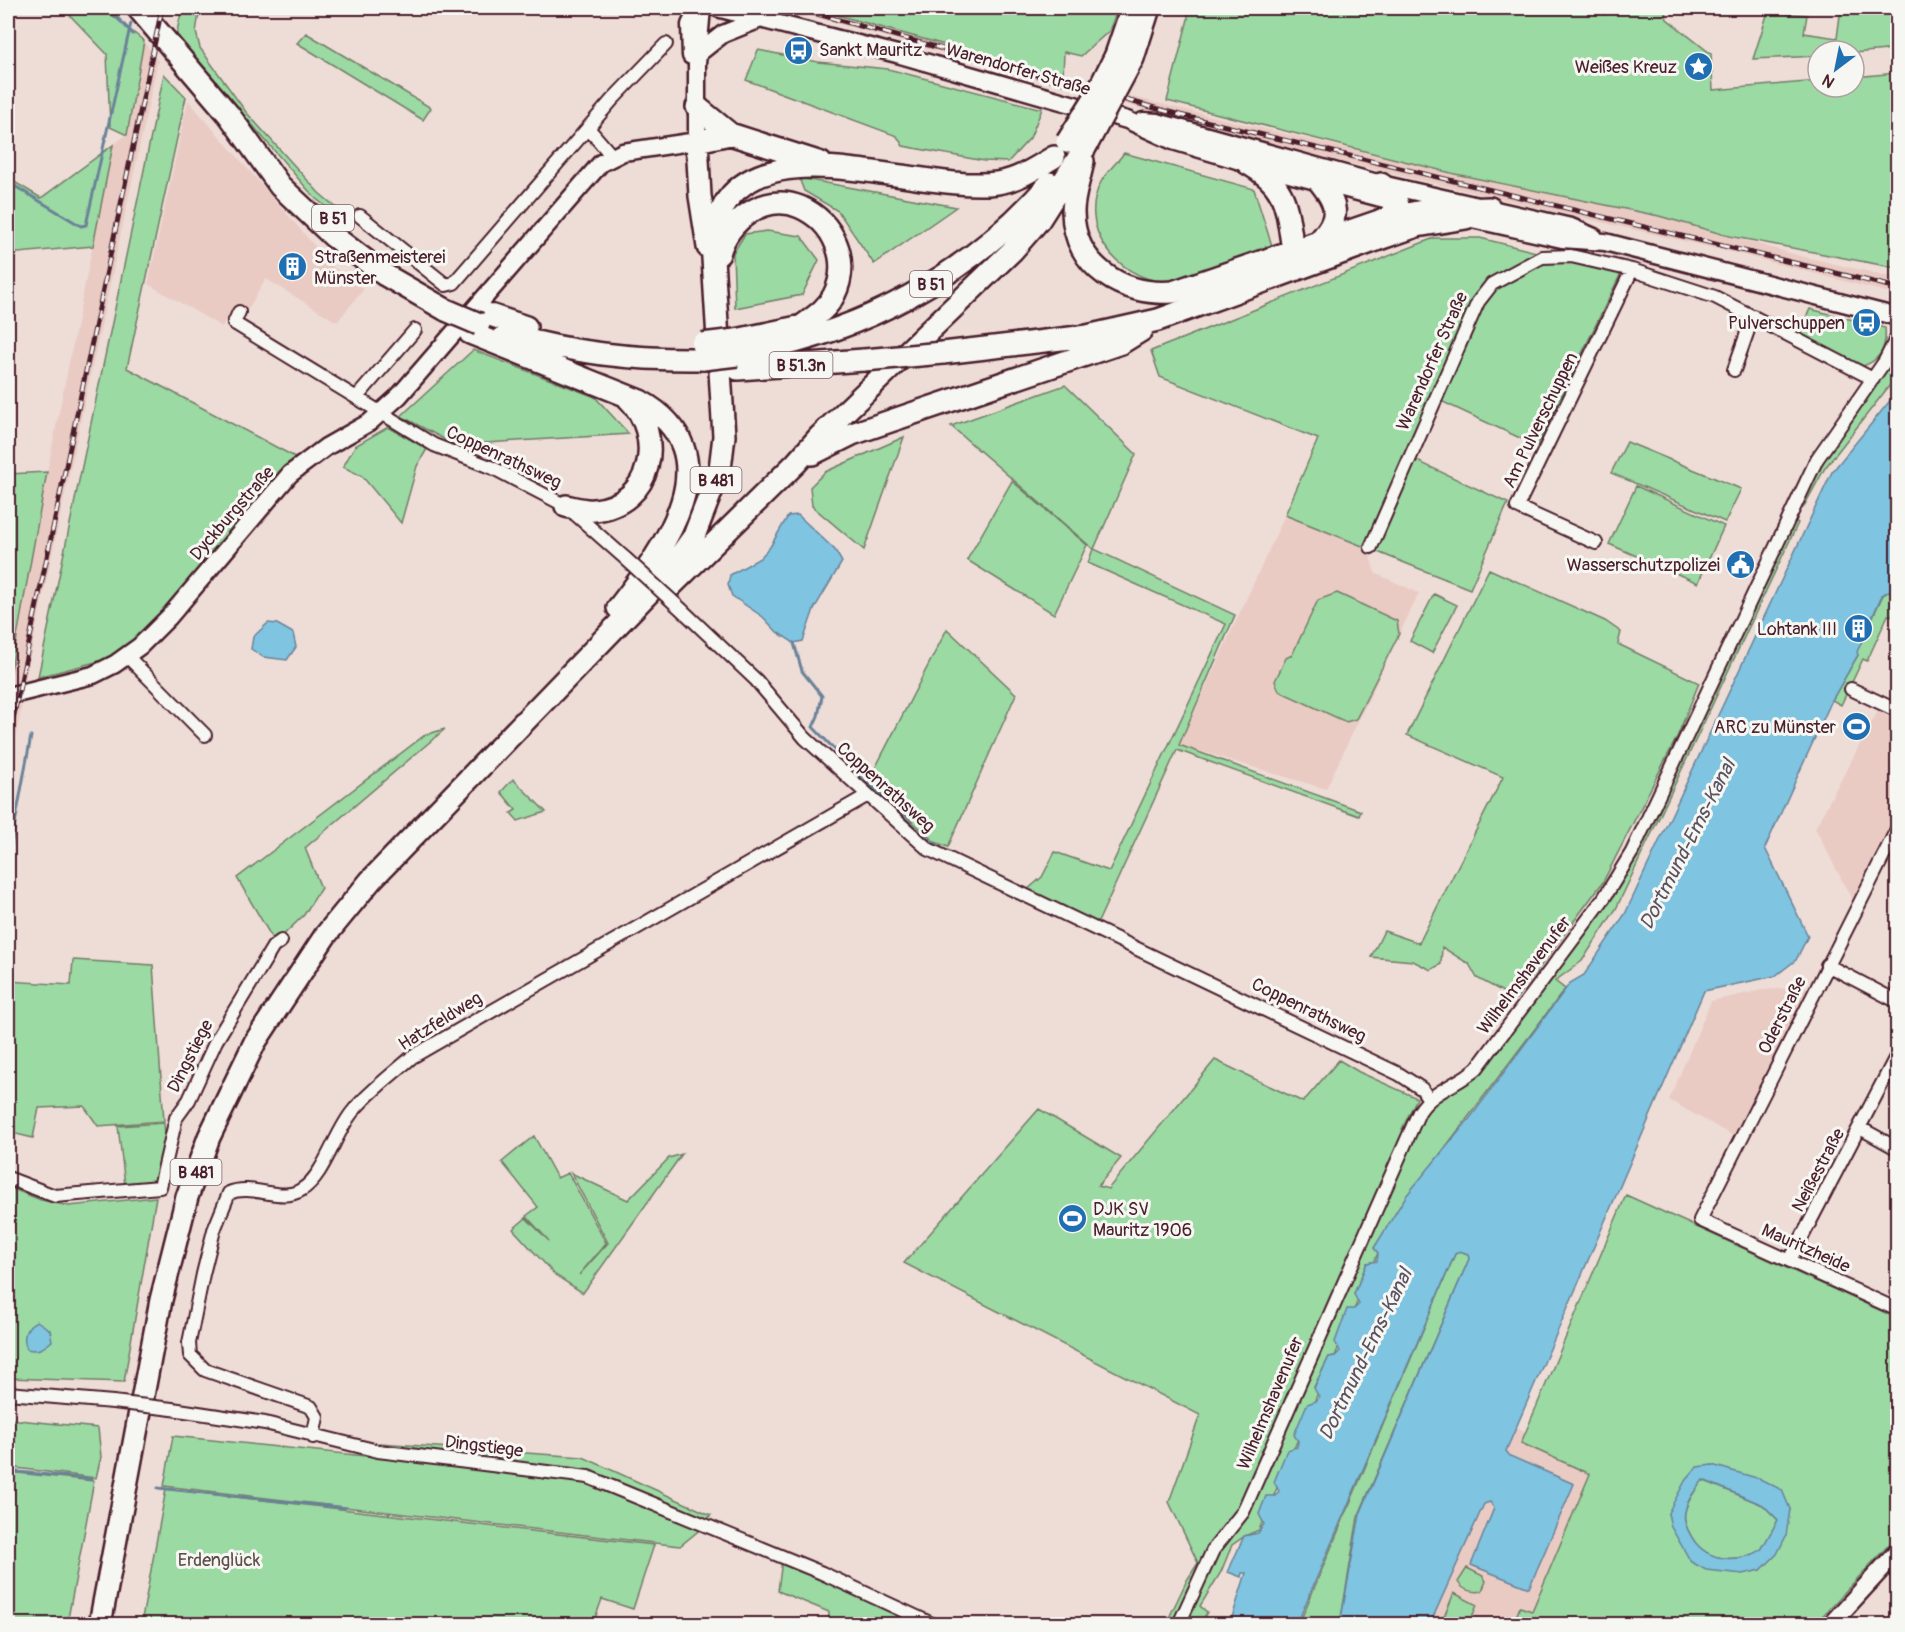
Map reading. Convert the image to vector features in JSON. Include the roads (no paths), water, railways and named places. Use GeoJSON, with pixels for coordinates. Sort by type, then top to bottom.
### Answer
{"type":"FeatureCollection","features":[{"type":"Feature","properties":{"kind":"highway","name":"B 51"},"geometry":{"type":"LineString","coordinates":[[138,8],[229,115],[280,186],[326,244],[361,272],[446,310]]}},
{"type":"Feature","properties":{"kind":"highway","name":"B 51"},"geometry":{"type":"LineString","coordinates":[[1124,57],[1132,8]]}},
{"type":"Feature","properties":{"kind":"highway","name":"B 51"},"geometry":{"type":"LineString","coordinates":[[737,355],[802,326],[831,319],[868,304],[909,283],[965,247],[1011,207],[1069,148],[1124,57],[1149,8]]}},
{"type":"Feature","properties":{"kind":"highway"},"geometry":{"type":"LineString","coordinates":[[697,107],[730,134],[839,169]]}},
{"type":"Feature","properties":{"kind":"highway","name":"B 51"},"geometry":{"type":"LineString","coordinates":[[229,115],[265,147],[304,191],[354,238],[393,266],[446,310]]}},
{"type":"Feature","properties":{"kind":"highway"},"geometry":{"type":"LineString","coordinates":[[697,141],[730,134]]}},
{"type":"Feature","properties":{"kind":"highway","name":"B 481"},"geometry":{"type":"LineString","coordinates":[[100,1624],[161,1300],[187,1197],[209,1137],[255,1042],[325,936],[371,880],[666,575],[694,536],[720,469],[724,436],[713,280],[700,196],[697,141]]}},
{"type":"Feature","properties":{"kind":"highway","name":"B 51"},"geometry":{"type":"LineString","coordinates":[[479,324],[628,344],[703,358],[774,349],[836,330],[875,315],[918,294],[976,254],[1026,211],[1069,161],[1069,148]]}},
{"type":"Feature","properties":{"kind":"highway"},"geometry":{"type":"LineString","coordinates":[[713,280],[712,242],[719,215],[739,188],[761,175],[789,168],[839,169],[966,185],[998,183],[1031,171],[1069,148]]}},
{"type":"Feature","properties":{"kind":"highway"},"geometry":{"type":"LineString","coordinates":[[1069,148],[1076,232],[1083,250],[1095,266],[1120,285],[1151,294],[1173,292],[1320,240],[1389,201],[1428,210],[1490,208]]}},
{"type":"Feature","properties":{"kind":"highway"},"geometry":{"type":"LineString","coordinates":[[635,606],[658,599],[796,463],[820,436],[1012,251],[1039,220],[1069,148]]}},
{"type":"Feature","properties":{"kind":"highway"},"geometry":{"type":"LineString","coordinates":[[1247,163],[1277,183],[1288,215],[1293,249],[1315,263]]}},
{"type":"Feature","properties":{"kind":"highway"},"geometry":{"type":"LineString","coordinates":[[1318,180],[1330,196],[1335,214],[1333,226],[1320,240]]}},
{"type":"Feature","properties":{"kind":"highway"},"geometry":{"type":"LineString","coordinates":[[1382,238],[1389,201]]}},
{"type":"Feature","properties":{"kind":"highway"},"geometry":{"type":"LineString","coordinates":[[713,280],[721,246],[732,227],[744,215],[761,207],[799,207],[819,220],[832,234],[840,253],[841,275],[834,295],[823,311],[802,326]]}},
{"type":"Feature","properties":{"kind":"highway"},"geometry":{"type":"LineString","coordinates":[[796,463],[852,434],[1121,343],[1158,320],[1382,238],[1417,226],[1466,218]]}},
{"type":"Feature","properties":{"kind":"highway"},"geometry":{"type":"LineString","coordinates":[[446,310],[479,324],[512,349],[625,395],[655,410],[671,426],[681,442],[686,458],[687,493],[681,508],[646,571],[613,613],[600,642]]}},
{"type":"Feature","properties":{"kind":"highway","name":"B 51.3n"},"geometry":{"type":"LineString","coordinates":[[737,355],[864,360],[1087,336],[1158,320]]}},
{"type":"Feature","properties":{"kind":"highway"},"geometry":{"type":"LineString","coordinates":[[512,349],[611,367],[737,355]]}},
{"type":"Feature","properties":{"kind":"highway"},"geometry":{"type":"LineString","coordinates":[[566,506],[592,510],[618,503],[633,493],[646,474],[651,449],[649,434],[643,416],[625,395]]}},
{"type":"Feature","properties":{"kind":"main road","name":"Warendorfer Straße"},"geometry":{"type":"LineString","coordinates":[[700,9],[745,17],[885,51],[1127,120],[1173,141],[1389,201],[1490,208],[1571,227],[1605,242],[1898,317]]}},
{"type":"Feature","properties":{"kind":"main road"},"geometry":{"type":"LineString","coordinates":[[697,141],[700,9]]}},
{"type":"Feature","properties":{"kind":"main road"},"geometry":{"type":"LineString","coordinates":[[698,59],[723,34],[745,17]]}},
{"type":"Feature","properties":{"kind":"main road","name":"Warendorfer Straße"},"geometry":{"type":"LineString","coordinates":[[1127,120],[1157,123],[1389,201]]}},
{"type":"Feature","properties":{"kind":"main road","name":"Dyckburgstraße"},"geometry":{"type":"LineString","coordinates":[[8,696],[81,679],[127,656],[157,630],[290,474],[316,453],[381,414],[590,173],[612,156],[623,152],[697,141]]}},
{"type":"Feature","properties":{"kind":"main road","name":"Warendorfer Straße"},"geometry":{"type":"LineString","coordinates":[[1428,210],[1562,239],[1605,242]]}},
{"type":"Feature","properties":{"kind":"main road"},"geometry":{"type":"LineString","coordinates":[[1836,1623],[1898,1551]]}},
{"type":"Feature","properties":{"kind":"street"},"geometry":{"type":"LineString","coordinates":[[360,216],[446,285],[454,283],[588,128],[666,44]]}},
{"type":"Feature","properties":{"kind":"street"},"geometry":{"type":"LineString","coordinates":[[588,128],[612,156]]}},
{"type":"Feature","properties":{"kind":"street","name":"Warendorfer Straße"},"geometry":{"type":"LineString","coordinates":[[1371,547],[1478,302],[1492,284],[1542,257],[1571,256],[1632,270],[1715,297],[1873,379]]}},
{"type":"Feature","properties":{"kind":"street","name":"Am Pulverschuppen"},"geometry":{"type":"LineString","coordinates":[[1596,543],[1517,507],[1632,270]]}},
{"type":"Feature","properties":{"kind":"street"},"geometry":{"type":"LineString","coordinates":[[239,312],[234,323],[357,397],[381,414]]}},
{"type":"Feature","properties":{"kind":"street"},"geometry":{"type":"LineString","coordinates":[[1734,370],[1753,316]]}},
{"type":"Feature","properties":{"kind":"street"},"geometry":{"type":"LineString","coordinates":[[357,397],[415,330]]}},
{"type":"Feature","properties":{"kind":"street","name":"Wilhelmshavenufer"},"geometry":{"type":"LineString","coordinates":[[1179,1624],[1213,1550],[1244,1512],[1408,1132],[1428,1098],[1461,1080],[1477,1068],[1604,898],[1632,852],[1817,459],[1873,379],[1898,335]]}},
{"type":"Feature","properties":{"kind":"street","name":"Coppenrathsweg"},"geometry":{"type":"LineString","coordinates":[[381,414],[434,444],[502,473],[566,506],[756,680],[805,738],[927,849],[1399,1074],[1422,1089],[1428,1098]]}},
{"type":"Feature","properties":{"kind":"street"},"geometry":{"type":"LineString","coordinates":[[127,656],[206,735]]}},
{"type":"Feature","properties":{"kind":"street"},"geometry":{"type":"LineString","coordinates":[[1851,689],[1898,711]]}},
{"type":"Feature","properties":{"kind":"street","name":"Hatzfeldweg"},"geometry":{"type":"LineString","coordinates":[[314,1437],[317,1417],[310,1407],[205,1370],[190,1355],[189,1343],[206,1263],[214,1230],[229,1193],[260,1189],[290,1194],[302,1190],[322,1164],[353,1110],[412,1057],[546,977],[868,795]]}},
{"type":"Feature","properties":{"kind":"street","name":"Oderstraße"},"geometry":{"type":"LineString","coordinates":[[1700,1220],[1898,827]]}},
{"type":"Feature","properties":{"kind":"street","name":"Dingstiege"},"geometry":{"type":"LineString","coordinates":[[8,1178],[55,1196],[160,1187],[176,1118],[189,1100],[216,1041],[273,947],[280,941]]}},
{"type":"Feature","properties":{"kind":"street"},"geometry":{"type":"LineString","coordinates":[[1827,965],[1898,1002]]}},
{"type":"Feature","properties":{"kind":"street","name":"Neißestraße"},"geometry":{"type":"LineString","coordinates":[[1790,1260],[1898,1053]]}},
{"type":"Feature","properties":{"kind":"street","name":"Neißestraße"},"geometry":{"type":"LineString","coordinates":[[1860,1128],[1898,1149]]}},
{"type":"Feature","properties":{"kind":"street","name":"Mauritzheide"},"geometry":{"type":"LineString","coordinates":[[1700,1220],[1898,1310]]}},
{"type":"Feature","properties":{"kind":"street","name":"Dingstiege"},"geometry":{"type":"LineString","coordinates":[[8,1393],[172,1409],[265,1423],[378,1452],[588,1477],[812,1568],[932,1624]]}},
{"type":"Feature","properties":{"kind":"water","name":"Dortmund-Ems-Kanal"},"geometry":{"type":"Polygon","coordinates":[[[1897,392],[1897,575],[1891,590],[1882,595],[1857,652],[1858,655],[1832,700],[1765,848],[1808,936],[1796,960],[1775,976],[1704,991],[1506,1451],[1510,1456],[1574,1484],[1529,1588],[1471,1565],[1494,1508],[1490,1502],[1484,1504],[1430,1624],[1340,1624],[1360,1514],[1469,1259],[1468,1254],[1460,1251],[1455,1254],[1297,1624],[1230,1624],[1246,1573],[1242,1573],[1241,1577],[1228,1572],[1244,1536],[1258,1533],[1264,1524],[1259,1514],[1266,1496],[1275,1496],[1279,1491],[1274,1482],[1287,1450],[1297,1447],[1298,1441],[1294,1435],[1307,1404],[1316,1401],[1319,1397],[1314,1388],[1329,1357],[1335,1356],[1340,1351],[1335,1342],[1347,1309],[1354,1309],[1359,1304],[1354,1294],[1367,1263],[1377,1261],[1378,1253],[1374,1248],[1406,1196],[1470,1118],[1570,983],[1584,975],[1625,914],[1832,472],[1897,392]]]}},
{"type":"Feature","properties":{"kind":"water"},"geometry":{"type":"Polygon","coordinates":[[[798,515],[835,550],[842,562],[814,609],[803,641],[794,643],[777,632],[763,617],[732,596],[728,585],[730,575],[760,558],[770,547],[788,516],[798,515]]]}},
{"type":"Feature","properties":{"kind":"water"},"geometry":{"type":"Polygon","coordinates":[[[268,623],[277,624],[293,633],[296,647],[287,660],[263,657],[251,649],[253,637],[268,623]]]}},
{"type":"Feature","properties":{"kind":"water"},"geometry":{"type":"Polygon","coordinates":[[[37,1321],[50,1330],[52,1341],[41,1349],[27,1349],[26,1333],[37,1321]]]}},
{"type":"Feature","properties":{"kind":"water"},"geometry":{"type":"Polygon","coordinates":[[[1712,1465],[1760,1479],[1782,1490],[1790,1509],[1786,1536],[1777,1554],[1761,1570],[1743,1574],[1706,1570],[1691,1562],[1671,1527],[1668,1513],[1685,1481],[1697,1467],[1712,1465]],[[1703,1480],[1688,1503],[1684,1515],[1686,1526],[1703,1550],[1721,1558],[1741,1557],[1761,1550],[1778,1520],[1763,1505],[1703,1480]]]}},
{"type":"Feature","properties":{"kind":"waterway"},"geometry":{"type":"LineString","coordinates":[[108,8],[133,34]]}},
{"type":"Feature","properties":{"kind":"waterway"},"geometry":{"type":"LineString","coordinates":[[8,182],[81,226],[86,225],[131,23]]}},
{"type":"Feature","properties":{"kind":"waterway"},"geometry":{"type":"LineString","coordinates":[[794,643],[802,671],[822,696],[813,727],[868,784],[930,841],[947,851]]}},
{"type":"Feature","properties":{"kind":"waterway"},"geometry":{"type":"LineString","coordinates":[[8,862],[31,736]]}},
{"type":"Feature","properties":{"kind":"waterway"},"geometry":{"type":"LineString","coordinates":[[8,1471],[91,1479]]}},
{"type":"Feature","properties":{"kind":"waterway"},"geometry":{"type":"LineString","coordinates":[[158,1488],[345,1508]]}},
{"type":"Feature","properties":{"kind":"railway"},"geometry":{"type":"LineString","coordinates":[[8,743],[162,8]]}},
{"type":"Feature","properties":{"kind":"railway"},"geometry":{"type":"LineString","coordinates":[[796,8],[1180,115],[1898,288]]}},
{"type":"Feature","properties":{"kind":"place","name":"Sankt Mauritz"},"geometry":{"type":"Point","coordinates":[798,50]}},
{"type":"Feature","properties":{"kind":"place","name":"Weißes Kreuz"},"geometry":{"type":"Point","coordinates":[1698,67]}},
{"type":"Feature","properties":{"kind":"place","name":"Straßenmeisterei Münster"},"geometry":{"type":"Point","coordinates":[293,267]}},
{"type":"Feature","properties":{"kind":"place","name":"Pulverschuppen"},"geometry":{"type":"Point","coordinates":[1866,323]}},
{"type":"Feature","properties":{"kind":"place","name":"Wasserschutzpolizei"},"geometry":{"type":"Point","coordinates":[1741,565]}},
{"type":"Feature","properties":{"kind":"place","name":"Lohtank III"},"geometry":{"type":"Point","coordinates":[1858,629]}},
{"type":"Feature","properties":{"kind":"place","name":"ARC zu Münster"},"geometry":{"type":"Point","coordinates":[1857,727]}},
{"type":"Feature","properties":{"kind":"place","name":"DJK SV Mauritz 1906"},"geometry":{"type":"Point","coordinates":[1072,1219]}},
{"type":"Feature","properties":{"kind":"park label","name":"Erdenglück"},"geometry":{"type":"Point","coordinates":[219,1560]}}]}
